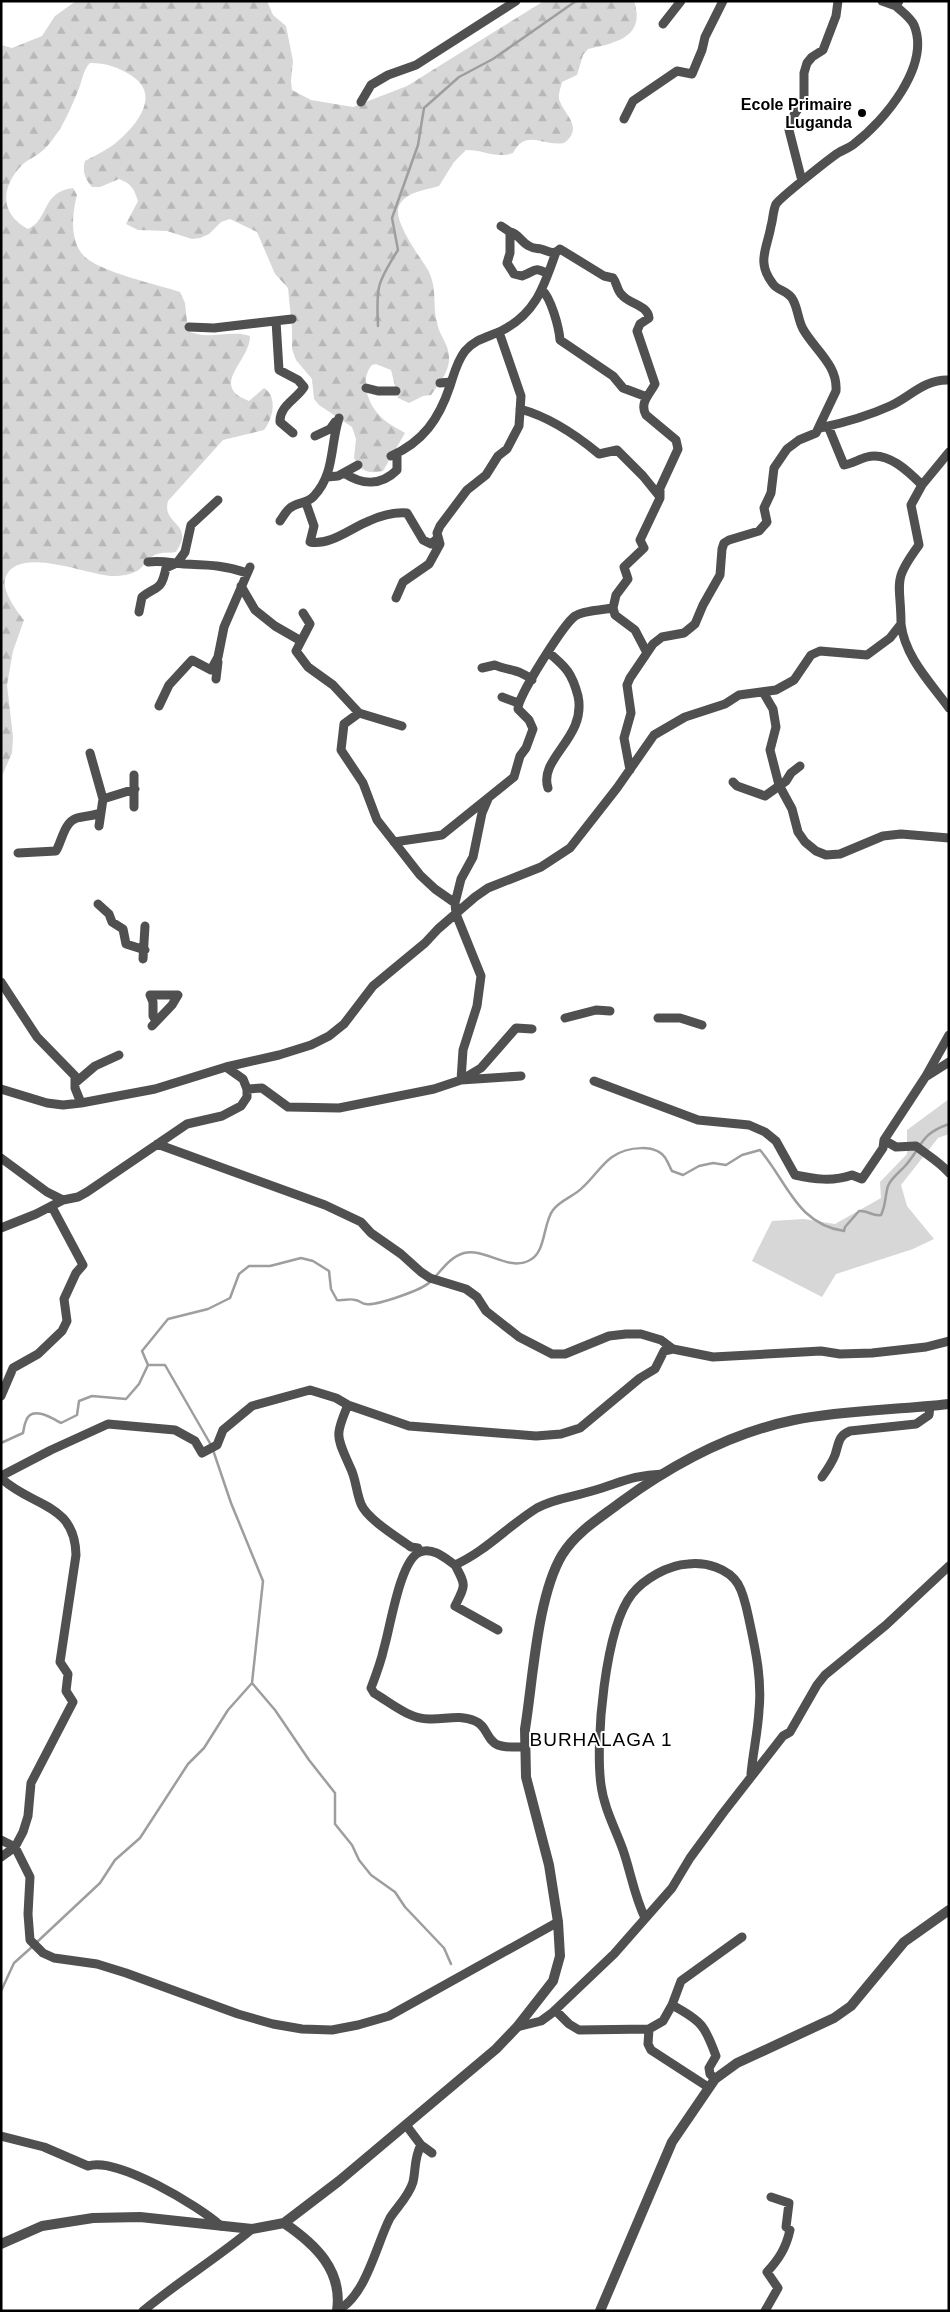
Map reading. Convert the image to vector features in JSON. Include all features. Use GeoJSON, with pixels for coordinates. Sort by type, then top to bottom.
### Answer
{"type":"FeatureCollection","features":[{"type":"Feature","properties":{"kind":"street"},"geometry":{"type":"LineString","coordinates":[[361,102],[372,85],[388,75],[416,65],[516,1]]}},
{"type":"Feature","properties":{"kind":"street"},"geometry":{"type":"LineString","coordinates":[[663,24],[681,1]]}},
{"type":"Feature","properties":{"kind":"street"},"geometry":{"type":"LineString","coordinates":[[624,119],[633,101],[677,71],[692,74],[705,37],[723,1]]}},
{"type":"Feature","properties":{"kind":"street"},"geometry":{"type":"LineString","coordinates":[[802,181],[789,130],[794,115],[804,100],[804,73],[809,60],[823,50],[836,16],[838,1]]}},
{"type":"Feature","properties":{"kind":"street"},"geometry":{"type":"LineString","coordinates":[[882,1],[897,4],[914,25],[918,50],[916,60],[903,90],[877,124],[864,136],[852,146],[836,154],[776,205],[762,255],[769,279],[776,288],[794,300],[802,327],[834,373],[837,383],[836,391],[828,405],[824,427],[844,465],[868,456],[877,456],[896,462],[922,485]]}},
{"type":"Feature","properties":{"kind":"street"},"geometry":{"type":"LineString","coordinates":[[502,226],[510,232],[517,234],[521,240],[534,248],[540,248],[550,253],[560,249],[604,276],[613,278],[624,298],[645,310],[648,314],[649,318],[640,324],[637,331],[655,384],[643,405],[646,415],[676,440],[678,449],[660,488],[660,498],[640,540],[644,548],[624,567],[628,579],[616,595],[613,608],[615,615],[635,630],[648,653]]}},
{"type":"Feature","properties":{"kind":"street"},"geometry":{"type":"LineString","coordinates":[[510,232],[510,253],[506,263],[514,274],[522,276],[533,269],[539,269],[548,274]]}},
{"type":"Feature","properties":{"kind":"street"},"geometry":{"type":"LineString","coordinates":[[344,473],[359,482],[389,478],[396,470],[394,455],[413,445],[426,433],[451,382],[456,366],[465,351],[483,336],[499,332],[515,324],[537,302],[556,252]]}},
{"type":"Feature","properties":{"kind":"street"},"geometry":{"type":"LineString","coordinates":[[542,290],[548,296],[558,325],[560,340],[613,376],[623,388],[647,397]]}},
{"type":"Feature","properties":{"kind":"street"},"geometry":{"type":"LineString","coordinates":[[189,328],[214,328],[292,319]]}},
{"type":"Feature","properties":{"kind":"street"},"geometry":{"type":"LineString","coordinates":[[276,321],[279,370],[298,380],[304,387],[299,396],[284,408],[280,415],[280,422],[293,433]]}},
{"type":"Feature","properties":{"kind":"street"},"geometry":{"type":"LineString","coordinates":[[396,598],[403,582],[429,564],[440,544],[438,538],[440,526],[461,497],[486,475],[498,456],[507,449],[518,426],[521,396],[518,385],[514,380],[514,369],[505,353],[499,332]]}},
{"type":"Feature","properties":{"kind":"street"},"geometry":{"type":"LineString","coordinates":[[630,770],[624,738],[631,713],[627,685],[648,653],[662,637],[684,634],[692,628],[720,575],[724,543],[758,531],[767,522],[764,508],[772,493],[774,468],[787,449],[799,440],[824,427],[842,423],[890,406],[917,388],[941,380],[949,380]]}},
{"type":"Feature","properties":{"kind":"street"},"geometry":{"type":"LineString","coordinates":[[440,383],[451,382]]}},
{"type":"Feature","properties":{"kind":"street"},"geometry":{"type":"LineString","coordinates":[[366,388],[378,391],[396,391]]}},
{"type":"Feature","properties":{"kind":"street"},"geometry":{"type":"LineString","coordinates":[[520,409],[540,415],[579,438],[599,454],[617,450],[643,476],[660,498]]}},
{"type":"Feature","properties":{"kind":"street"},"geometry":{"type":"LineString","coordinates":[[280,521],[291,507],[306,503],[315,496],[327,477],[339,418],[330,429],[315,436]]}},
{"type":"Feature","properties":{"kind":"street"},"geometry":{"type":"LineString","coordinates":[[949,452],[922,485],[911,505],[919,545],[902,569],[898,580],[903,639],[917,666],[949,708]]}},
{"type":"Feature","properties":{"kind":"street"},"geometry":{"type":"LineString","coordinates":[[327,477],[338,476],[358,465]]}},
{"type":"Feature","properties":{"kind":"street"},"geometry":{"type":"LineString","coordinates":[[284,499],[291,507]]}},
{"type":"Feature","properties":{"kind":"street"},"geometry":{"type":"LineString","coordinates":[[139,612],[142,597],[157,590],[162,583],[166,568],[177,563],[185,552],[191,525],[218,500]]}},
{"type":"Feature","properties":{"kind":"street"},"geometry":{"type":"LineString","coordinates":[[306,503],[314,526],[310,542],[322,547],[369,520],[398,513],[407,513],[423,540],[431,544],[438,538]]}},
{"type":"Feature","properties":{"kind":"street"},"geometry":{"type":"LineString","coordinates":[[148,562],[165,560],[177,563],[212,564],[248,570],[224,627],[218,656],[216,679]]}},
{"type":"Feature","properties":{"kind":"street"},"geometry":{"type":"LineString","coordinates":[[241,586],[255,610],[275,626],[301,641]]}},
{"type":"Feature","properties":{"kind":"street"},"geometry":{"type":"LineString","coordinates":[[394,842],[438,836],[514,777],[520,756],[531,734],[532,726],[518,709],[518,703],[548,652],[575,616],[613,608]]}},
{"type":"Feature","properties":{"kind":"street"},"geometry":{"type":"LineString","coordinates":[[304,613],[310,624],[296,651],[308,667],[333,685],[358,714],[402,726]]}},
{"type":"Feature","properties":{"kind":"street"},"geometry":{"type":"LineString","coordinates":[[1,1089],[47,1103],[63,1105],[81,1103],[155,1089],[226,1067],[279,1055],[311,1045],[329,1036],[344,1024],[373,986],[488,888],[541,867],[558,858],[570,848],[630,770],[648,741],[665,727],[685,717],[725,704],[740,695],[776,690],[794,680],[811,655],[820,651],[867,656],[890,638],[901,624]]}},
{"type":"Feature","properties":{"kind":"street"},"geometry":{"type":"LineString","coordinates":[[548,652],[566,666],[571,673],[580,708],[576,725],[547,769],[548,788]]}},
{"type":"Feature","properties":{"kind":"street"},"geometry":{"type":"LineString","coordinates":[[160,706],[169,686],[188,659],[211,670],[218,656]]}},
{"type":"Feature","properties":{"kind":"street"},"geometry":{"type":"LineString","coordinates":[[482,668],[495,664],[502,668],[522,672],[532,680]]}},
{"type":"Feature","properties":{"kind":"street"},"geometry":{"type":"LineString","coordinates":[[763,692],[773,709],[776,727],[770,750],[779,785],[792,810],[798,832],[805,842],[816,851],[826,855],[840,854],[883,836],[901,834],[949,838]]}},
{"type":"Feature","properties":{"kind":"street"},"geometry":{"type":"LineString","coordinates":[[502,697],[518,703]]}},
{"type":"Feature","properties":{"kind":"street"},"geometry":{"type":"LineString","coordinates":[[358,714],[344,724],[341,750],[363,783],[377,820],[420,875],[435,889],[455,903]]}},
{"type":"Feature","properties":{"kind":"street"},"geometry":{"type":"LineString","coordinates":[[90,753],[103,799],[99,826]]}},
{"type":"Feature","properties":{"kind":"street"},"geometry":{"type":"LineString","coordinates":[[733,782],[736,786],[765,796],[800,766]]}},
{"type":"Feature","properties":{"kind":"street"},"geometry":{"type":"LineString","coordinates":[[134,775],[134,807]]}},
{"type":"Feature","properties":{"kind":"street"},"geometry":{"type":"LineString","coordinates":[[103,799],[135,789]]}},
{"type":"Feature","properties":{"kind":"street"},"geometry":{"type":"LineString","coordinates":[[461,1080],[463,1050],[477,1006],[481,976],[456,914],[455,903],[461,879],[473,857],[482,813],[490,796]]}},
{"type":"Feature","properties":{"kind":"street"},"geometry":{"type":"LineString","coordinates":[[18,853],[56,851],[62,840],[65,828],[72,821],[77,818],[100,813]]}},
{"type":"Feature","properties":{"kind":"street"},"geometry":{"type":"LineString","coordinates":[[98,904],[108,914],[112,922],[123,928],[126,944],[144,955],[145,926]]}},
{"type":"Feature","properties":{"kind":"street"},"geometry":{"type":"LineString","coordinates":[[1,982],[37,1037],[75,1076],[81,1103]]}},
{"type":"Feature","properties":{"kind":"street"},"geometry":{"type":"LineString","coordinates":[[566,1018],[596,1010],[610,1011]]}},
{"type":"Feature","properties":{"kind":"street"},"geometry":{"type":"LineString","coordinates":[[658,1018],[680,1018],[702,1025]]}},
{"type":"Feature","properties":{"kind":"street"},"geometry":{"type":"LineString","coordinates":[[247,1089],[262,1088],[288,1107],[340,1108],[434,1089],[461,1080],[481,1068],[516,1028],[532,1029]]}},
{"type":"Feature","properties":{"kind":"street"},"geometry":{"type":"LineString","coordinates":[[594,1081],[698,1120],[749,1126],[766,1132],[776,1142],[795,1175],[818,1180],[843,1178],[852,1175],[862,1179],[883,1148],[884,1140],[926,1076],[949,1035]]}},
{"type":"Feature","properties":{"kind":"street"},"geometry":{"type":"LineString","coordinates":[[76,1083],[95,1066],[119,1055]]}},
{"type":"Feature","properties":{"kind":"street"},"geometry":{"type":"LineString","coordinates":[[926,1076],[949,1062]]}},
{"type":"Feature","properties":{"kind":"street"},"geometry":{"type":"LineString","coordinates":[[1,1228],[52,1207],[63,1200],[78,1197],[87,1192],[187,1124],[222,1116],[241,1106],[247,1097],[247,1089],[243,1079],[226,1067]]}},
{"type":"Feature","properties":{"kind":"street"},"geometry":{"type":"LineString","coordinates":[[461,1080],[521,1076]]}},
{"type":"Feature","properties":{"kind":"street"},"geometry":{"type":"LineString","coordinates":[[884,1140],[896,1147],[916,1146],[931,1159],[942,1165],[949,1173]]}},
{"type":"Feature","properties":{"kind":"street"},"geometry":{"type":"LineString","coordinates":[[156,1144],[325,1205],[361,1222],[371,1233],[430,1278],[466,1289],[477,1297],[492,1316],[519,1337],[540,1350],[552,1354],[565,1354],[609,1336],[626,1334],[641,1334],[661,1340],[673,1349]]}},
{"type":"Feature","properties":{"kind":"street"},"geometry":{"type":"LineString","coordinates":[[1,1158],[47,1192],[63,1200]]}},
{"type":"Feature","properties":{"kind":"street"},"geometry":{"type":"LineString","coordinates":[[1,1396],[13,1368],[38,1354],[62,1331],[67,1321],[64,1299],[76,1273],[83,1265],[52,1207]]}},
{"type":"Feature","properties":{"kind":"street"},"geometry":{"type":"LineString","coordinates":[[1,1857],[15,1847],[23,1832],[28,1816],[31,1783],[53,1743],[63,1717],[73,1702],[66,1691],[68,1674],[60,1662],[76,1555],[76,1539],[57,1512],[11,1487],[1,1477],[60,1445],[108,1424],[175,1430],[195,1440],[202,1453],[217,1445],[222,1430],[252,1406],[310,1390],[336,1398],[348,1406],[409,1426],[536,1436],[561,1434],[580,1428],[640,1378],[655,1369],[664,1351],[673,1349],[713,1356],[820,1351],[851,1354],[926,1347],[949,1341]]}},
{"type":"Feature","properties":{"kind":"street"},"geometry":{"type":"LineString","coordinates":[[1,2244],[42,2226],[93,2218],[140,2217],[252,2229],[284,2223],[339,2181],[478,2065],[517,2027],[553,1981],[557,1970],[560,1940],[558,1922],[549,1865],[526,1778],[525,1729],[544,1607],[552,1577],[562,1555],[585,1529],[663,1474],[711,1447],[766,1426],[796,1420],[844,1413],[949,1404]]}},
{"type":"Feature","properties":{"kind":"street"},"geometry":{"type":"LineString","coordinates":[[348,1406],[338,1432],[339,1442],[351,1467],[362,1507],[368,1515],[411,1547],[418,1548],[420,1552]]}},
{"type":"Feature","properties":{"kind":"street"},"geometry":{"type":"LineString","coordinates":[[822,1477],[835,1454],[838,1440],[843,1434],[850,1431],[916,1424],[929,1415],[930,1406]]}},
{"type":"Feature","properties":{"kind":"street"},"geometry":{"type":"LineString","coordinates":[[455,1565],[481,1551],[524,1516],[556,1499],[590,1492],[633,1476],[663,1474]]}},
{"type":"Feature","properties":{"kind":"street"},"geometry":{"type":"LineString","coordinates":[[498,1630],[454,1606],[464,1583],[455,1565],[432,1551],[420,1552],[414,1556],[402,1578],[394,1602],[391,1625],[371,1688],[374,1693],[410,1715],[430,1720],[446,1717],[475,1720],[483,1726],[489,1739],[499,1746],[525,1747]]}},
{"type":"Feature","properties":{"kind":"street"},"geometry":{"type":"LineString","coordinates":[[645,1918],[636,1898],[624,1853],[604,1801],[598,1749],[602,1702],[613,1640],[620,1616],[632,1594],[641,1584],[670,1568],[686,1564],[701,1564],[715,1567],[726,1572],[738,1584],[743,1596],[758,1658],[759,1710],[753,1745],[752,1774]]}},
{"type":"Feature","properties":{"kind":"street"},"geometry":{"type":"LineString","coordinates":[[517,2027],[541,2021],[556,2010],[614,1954],[672,1888],[690,1858],[752,1774],[783,1736],[790,1732],[817,1685],[825,1675],[886,1625],[949,1566]]}},
{"type":"Feature","properties":{"kind":"street"},"geometry":{"type":"LineString","coordinates":[[1,1840],[15,1847],[30,1877],[28,1914],[30,1940],[36,1949],[54,1958],[96,1964],[126,1973],[202,2001],[273,2024],[302,2029],[332,2030],[389,2016],[558,1922]]}},
{"type":"Feature","properties":{"kind":"street"},"geometry":{"type":"LineString","coordinates":[[600,2311],[672,2142],[712,2083],[737,2063],[834,2018],[851,2006],[904,1942],[949,1910]]}},
{"type":"Feature","properties":{"kind":"street"},"geometry":{"type":"LineString","coordinates":[[556,2010],[569,2024],[579,2030],[649,2029],[663,2021],[672,2005],[681,1981],[742,1937]]}},
{"type":"Feature","properties":{"kind":"street"},"geometry":{"type":"LineString","coordinates":[[672,2005],[691,2016],[706,2029],[716,2056],[709,2068],[712,2083]]}},
{"type":"Feature","properties":{"kind":"street"},"geometry":{"type":"LineString","coordinates":[[649,2029],[648,2044],[651,2050],[712,2083]]}},
{"type":"Feature","properties":{"kind":"street"},"geometry":{"type":"LineString","coordinates":[[406,2125],[421,2145],[432,2153]]}},
{"type":"Feature","properties":{"kind":"street"},"geometry":{"type":"LineString","coordinates":[[1,2136],[44,2146],[88,2166],[95,2164],[117,2168],[147,2181],[206,2213],[221,2226]]}},
{"type":"Feature","properties":{"kind":"street"},"geometry":{"type":"LineString","coordinates":[[284,2223],[300,2234],[326,2261],[337,2284],[338,2310],[351,2302],[361,2285],[390,2219],[412,2183],[414,2163],[421,2145]]}},
{"type":"Feature","properties":{"kind":"street"},"geometry":{"type":"LineString","coordinates":[[765,2311],[778,2288],[766,2272],[778,2260],[786,2246],[790,2230],[786,2227],[789,2203],[770,2197]]}},
{"type":"Feature","properties":{"kind":"street"},"geometry":{"type":"LineString","coordinates":[[143,2311],[177,2283],[227,2250],[252,2229]]}},
{"type":"Feature","properties":{"kind":"green space"},"geometry":{"type":"Polygon","coordinates":[[[76,1],[267,1],[273,15],[286,26],[293,61],[292,90],[311,100],[353,107],[407,86],[544,1],[634,1],[637,13],[636,23],[626,36],[618,41],[588,49],[583,55],[577,75],[562,82],[559,99],[573,126],[570,137],[564,143],[556,144],[536,140],[524,141],[513,153],[507,155],[466,150],[454,162],[439,186],[411,195],[402,201],[399,206],[399,220],[403,229],[431,277],[438,325],[447,347],[449,360],[446,372],[431,395],[423,396],[409,403],[398,398],[391,370],[376,364],[372,365],[368,370],[366,390],[371,404],[382,418],[405,433],[383,471],[378,472],[366,471],[354,458],[356,439],[352,427],[319,405],[314,399],[312,379],[296,360],[292,349],[288,288],[275,274],[257,232],[230,219],[221,222],[209,234],[192,239],[167,231],[138,230],[126,224],[138,201],[130,185],[119,179],[100,187],[92,187],[84,172],[85,161],[111,147],[132,127],[143,110],[145,92],[141,84],[122,70],[112,66],[90,63],[60,129],[44,150],[22,165],[10,183],[6,200],[12,216],[28,229],[35,225],[55,195],[73,188],[77,195],[73,219],[74,236],[76,244],[85,257],[93,263],[130,278],[180,292],[185,303],[188,331],[203,335],[242,334],[250,336],[248,346],[231,380],[232,388],[237,395],[249,401],[264,388],[271,397],[273,408],[270,420],[264,430],[223,440],[168,501],[167,509],[169,515],[180,529],[182,535],[176,552],[154,555],[137,571],[123,575],[103,575],[40,562],[25,563],[14,567],[6,576],[5,587],[7,593],[24,620],[13,651],[7,685],[13,737],[12,753],[1,778],[1,45],[12,48],[42,36],[55,16],[76,1]]]}},
{"type":"Feature","properties":{"kind":"green space"},"geometry":{"type":"Polygon","coordinates":[[[949,1099],[949,1134],[938,1138],[901,1185],[907,1206],[934,1239],[913,1249],[836,1274],[822,1297],[752,1261],[772,1221],[804,1219],[835,1224],[881,1198],[880,1182],[907,1154],[907,1130],[949,1099]]]}},
{"type":"Feature","properties":{"kind":"waterway"},"geometry":{"type":"LineString","coordinates":[[378,326],[377,302],[379,286],[398,250],[392,218],[418,145],[424,108],[459,77],[493,59],[576,1]]}},
{"type":"Feature","properties":{"kind":"waterway"},"geometry":{"type":"LineString","coordinates":[[1,1443],[23,1433],[26,1421],[32,1414],[42,1414],[61,1423],[77,1415],[79,1401],[92,1396],[126,1399],[139,1384],[148,1365],[142,1351],[168,1319],[208,1309],[230,1298],[239,1274],[249,1266],[270,1266],[301,1258],[313,1261],[329,1271],[331,1289],[337,1300],[353,1299],[365,1304],[371,1304],[399,1297],[418,1289],[430,1282],[454,1258],[464,1253],[472,1252],[506,1262],[522,1263],[530,1260],[539,1251],[547,1222],[556,1207],[580,1190],[612,1157],[625,1151],[641,1148],[657,1151],[663,1155],[672,1171],[683,1175],[699,1166],[713,1163],[726,1165],[742,1155],[760,1150],[804,1211],[828,1227],[844,1231],[845,1227],[859,1211],[881,1215],[891,1180],[912,1158],[927,1136],[949,1124]]}},
{"type":"Feature","properties":{"kind":"waterway"},"geometry":{"type":"LineString","coordinates":[[148,1365],[165,1365],[211,1445]]}},
{"type":"Feature","properties":{"kind":"waterway"},"geometry":{"type":"LineString","coordinates":[[37,1942],[100,1883],[115,1860],[140,1838],[188,1764],[204,1748],[228,1710],[252,1683],[263,1581],[231,1503],[213,1450]]}},
{"type":"Feature","properties":{"kind":"waterway"},"geometry":{"type":"LineString","coordinates":[[252,1683],[275,1710],[309,1760],[335,1793],[335,1824],[352,1845],[359,1860],[371,1875],[395,1892],[405,1907],[444,1948],[451,1964]]}},
{"type":"Feature","properties":{"kind":"waterway"},"geometry":{"type":"LineString","coordinates":[[1,1991],[14,1963],[33,1946]]}},
{"type":"Feature","properties":{"kind":"place","name":"Ecole Primaire Luganda"},"geometry":{"type":"Point","coordinates":[862,113]}},
{"type":"Feature","properties":{"kind":"district","name":"BURHALAGA 1"},"geometry":{"type":"Point","coordinates":[601,1739]}}]}
